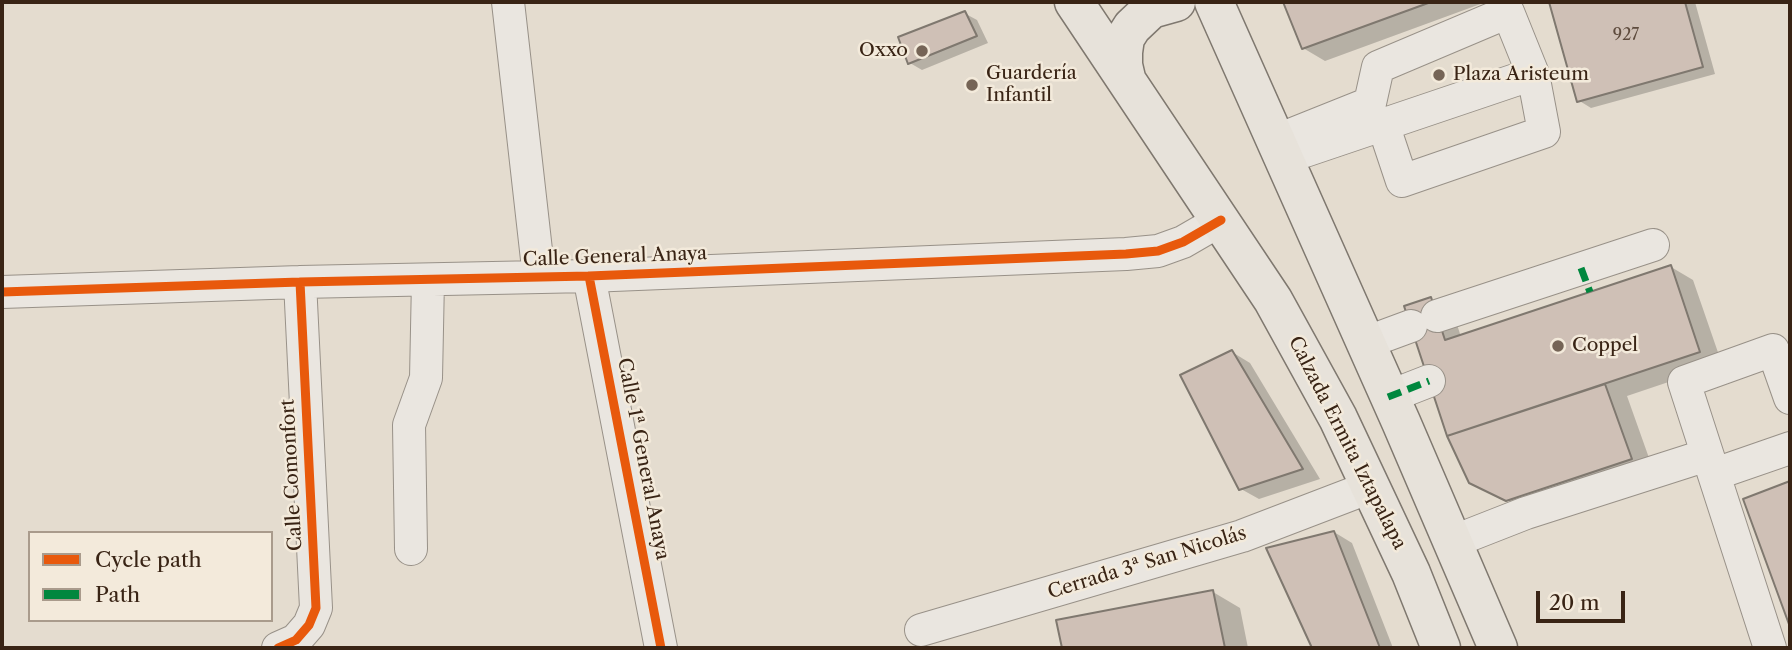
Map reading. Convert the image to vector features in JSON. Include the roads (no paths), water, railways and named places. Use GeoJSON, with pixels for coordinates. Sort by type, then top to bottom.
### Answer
{"type":"FeatureCollection","features":[{"type":"Feature","properties":{"kind":"main road","name":"Calzada Ermita Iztapalapa"},"geometry":{"type":"LineString","coordinates":[[1074,2],[1280,312],[1338,418],[1412,573],[1441,648]]}},
{"type":"Feature","properties":{"kind":"main road"},"geometry":{"type":"LineString","coordinates":[[1126,78],[1123,65],[1125,38],[1132,27],[1151,9],[1177,2],[1219,14],[1498,648]]}},
{"type":"Feature","properties":{"kind":"street"},"geometry":{"type":"LineString","coordinates":[[508,2],[539,276]]}},
{"type":"Feature","properties":{"kind":"street"},"geometry":{"type":"LineString","coordinates":[[1279,150],[1370,103],[1378,67],[1508,12],[1533,74],[1544,132],[1402,181],[1383,124]]}},
{"type":"Feature","properties":{"kind":"street"},"geometry":{"type":"LineString","coordinates":[[1279,150],[1383,124],[1533,74]]}},
{"type":"Feature","properties":{"kind":"street","name":"Calle General Anaya"},"geometry":{"type":"LineString","coordinates":[[2,292],[589,276],[1158,251],[1183,242],[1221,220]]}},
{"type":"Feature","properties":{"kind":"street"},"geometry":{"type":"LineString","coordinates":[[1365,343],[1424,321],[1586,280],[1653,245]]}},
{"type":"Feature","properties":{"kind":"street","name":"Calle 1ª General Anaya"},"geometry":{"type":"LineString","coordinates":[[589,276],[662,648]]}},
{"type":"Feature","properties":{"kind":"street"},"geometry":{"type":"LineString","coordinates":[[411,549],[409,425],[426,379],[428,280]]}},
{"type":"Feature","properties":{"kind":"street","name":"Calle Comonfort"},"geometry":{"type":"LineString","coordinates":[[278,648],[296,640],[309,625],[316,608],[300,282]]}},
{"type":"Feature","properties":{"kind":"street"},"geometry":{"type":"LineString","coordinates":[[1770,648],[1684,382],[1773,350],[1790,398]]}},
{"type":"Feature","properties":{"kind":"street"},"geometry":{"type":"LineString","coordinates":[[1388,397],[1429,381]]}},
{"type":"Feature","properties":{"kind":"street"},"geometry":{"type":"LineString","coordinates":[[1452,542],[1526,513],[1711,464],[1790,448]]}},
{"type":"Feature","properties":{"kind":"street","name":"Cerrada 3ª San Nicolás"},"geometry":{"type":"LineString","coordinates":[[921,630],[1241,536],[1370,487]]}},
{"type":"Feature","properties":{"kind":"place","name":"Oxxo"},"geometry":{"type":"Point","coordinates":[922,51]}},
{"type":"Feature","properties":{"kind":"place","name":"Plaza Aristeum"},"geometry":{"type":"Point","coordinates":[1439,75]}},
{"type":"Feature","properties":{"kind":"place","name":"Guardería Infantil"},"geometry":{"type":"Point","coordinates":[972,85]}},
{"type":"Feature","properties":{"kind":"place","name":"Coppel"},"geometry":{"type":"Point","coordinates":[1558,346]}}]}
